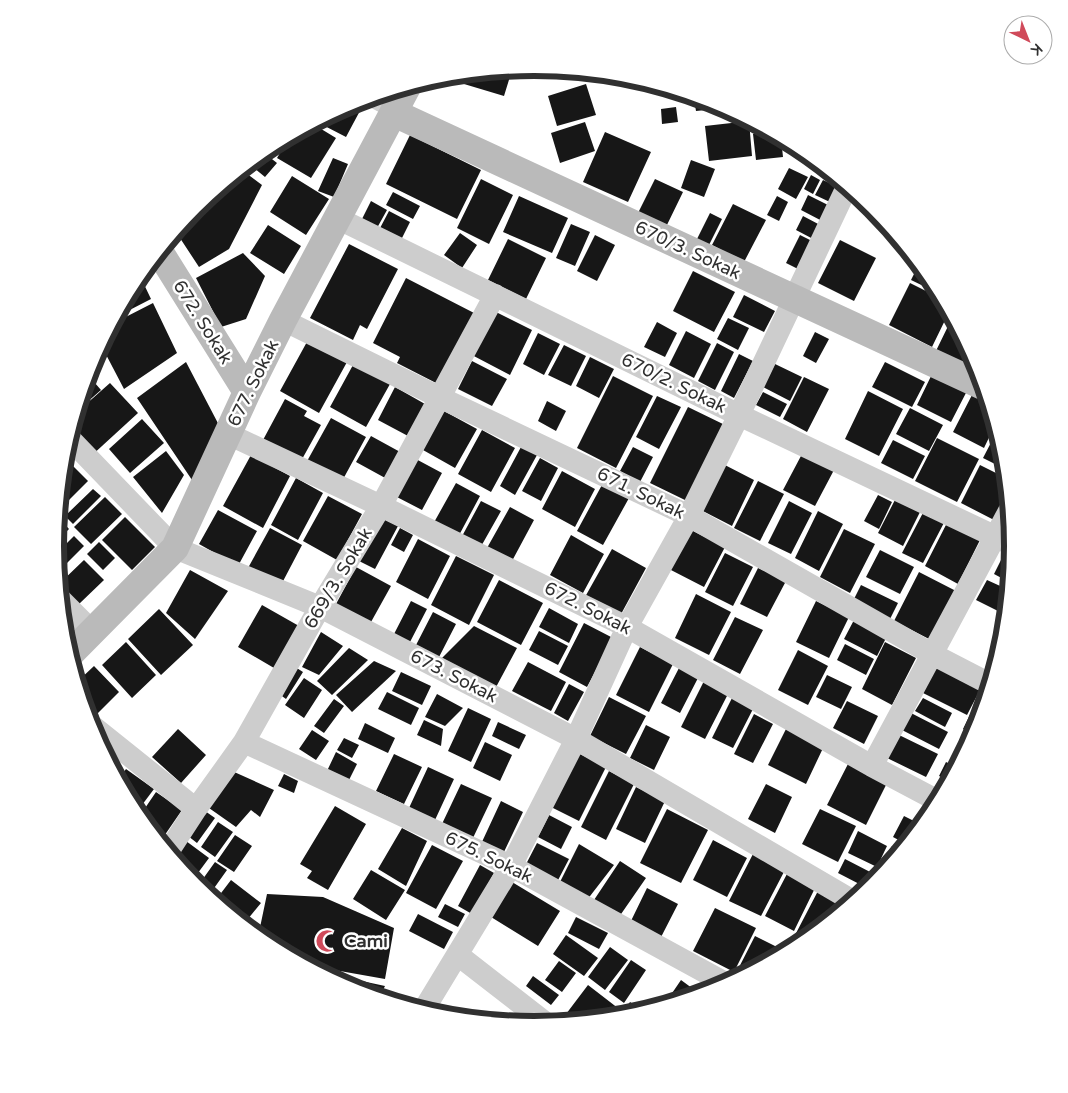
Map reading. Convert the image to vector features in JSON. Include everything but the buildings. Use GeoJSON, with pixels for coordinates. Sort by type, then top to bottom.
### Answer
{"type":"FeatureCollection","features":[{"type":"Feature","properties":{"kind":"street","name":"677. Sokak"},"geometry":{"type":"LineString","coordinates":[[76,649],[175,548],[247,392],[283,320],[403,95]]}},
{"type":"Feature","properties":{"kind":"street","name":"670/3. Sokak"},"geometry":{"type":"LineString","coordinates":[[394,113],[974,381]]}},
{"type":"Feature","properties":{"kind":"street"},"geometry":{"type":"LineString","coordinates":[[427,1005],[511,866],[576,739],[627,627],[689,516],[739,415],[844,193]]}},
{"type":"Feature","properties":{"kind":"street","name":"670/2. Sokak"},"geometry":{"type":"LineString","coordinates":[[337,218],[739,415],[1004,540]]}},
{"type":"Feature","properties":{"kind":"street","name":"672. Sokak"},"geometry":{"type":"LineString","coordinates":[[163,257],[247,392]]}},
{"type":"Feature","properties":{"kind":"street","name":"669/3. Sokak"},"geometry":{"type":"LineString","coordinates":[[172,846],[244,742],[320,607],[381,506],[495,295]]}},
{"type":"Feature","properties":{"kind":"street","name":"671. Sokak"},"geometry":{"type":"LineString","coordinates":[[283,320],[439,397],[689,516],[932,654],[984,681]]}},
{"type":"Feature","properties":{"kind":"street","name":"672. Sokak"},"geometry":{"type":"LineString","coordinates":[[228,434],[381,506],[627,627],[931,798]]}},
{"type":"Feature","properties":{"kind":"street","name":"673. Sokak"},"geometry":{"type":"LineString","coordinates":[[75,445],[175,548],[320,607],[576,739],[847,897]]}},
{"type":"Feature","properties":{"kind":"street"},"geometry":{"type":"LineString","coordinates":[[872,766],[932,654],[1004,540]]}},
{"type":"Feature","properties":{"kind":"street"},"geometry":{"type":"LineString","coordinates":[[68,607],[93,632]]}},
{"type":"Feature","properties":{"kind":"street"},"geometry":{"type":"LineString","coordinates":[[104,735],[196,809]]}},
{"type":"Feature","properties":{"kind":"street","name":"675. Sokak"},"geometry":{"type":"LineString","coordinates":[[244,742],[511,866],[718,979]]}},
{"type":"Feature","properties":{"kind":"street"},"geometry":{"type":"LineString","coordinates":[[458,955],[539,1017]]}},
{"type":"Feature","properties":{"kind":"lane"},"geometry":{"type":"LineString","coordinates":[[376,104],[394,113]]}},
{"type":"Feature","properties":{"kind":"place","name":"Cami"},"geometry":{"type":"Point","coordinates":[327,941]}}]}
